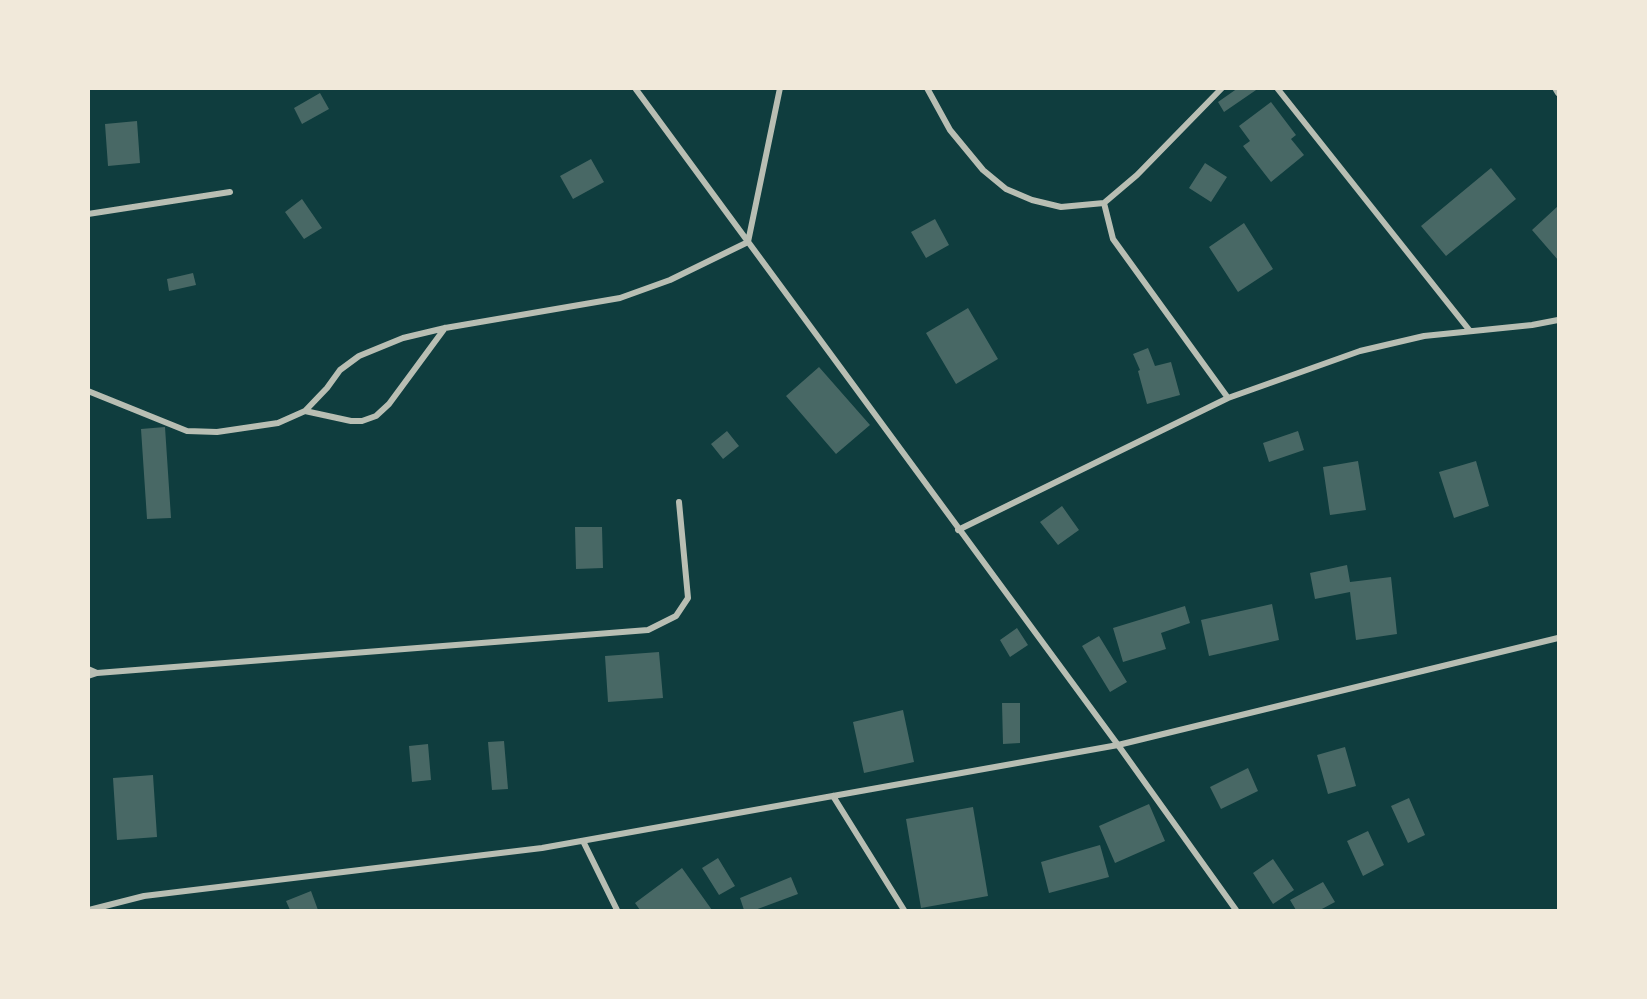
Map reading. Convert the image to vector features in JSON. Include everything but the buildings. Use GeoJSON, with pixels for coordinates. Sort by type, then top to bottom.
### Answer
{"type":"FeatureCollection","features":[{"type":"Feature","properties":{"kind":"street"},"geometry":{"type":"LineString","coordinates":[[635,88],[1118,745],[1236,910]]}},
{"type":"Feature","properties":{"kind":"street"},"geometry":{"type":"LineString","coordinates":[[748,242],[780,88]]}},
{"type":"Feature","properties":{"kind":"street"},"geometry":{"type":"LineString","coordinates":[[927,88],[950,130],[983,170],[1006,189],[1032,200],[1061,207],[1104,203],[1137,175],[1222,88]]}},
{"type":"Feature","properties":{"kind":"street"},"geometry":{"type":"LineString","coordinates":[[1277,88],[1470,331]]}},
{"type":"Feature","properties":{"kind":"street"},"geometry":{"type":"LineString","coordinates":[[1555,88],[1558,93]]}},
{"type":"Feature","properties":{"kind":"street"},"geometry":{"type":"LineString","coordinates":[[88,214],[230,192]]}},
{"type":"Feature","properties":{"kind":"street"},"geometry":{"type":"LineString","coordinates":[[1104,203],[1113,239],[1228,398]]}},
{"type":"Feature","properties":{"kind":"street"},"geometry":{"type":"LineString","coordinates":[[88,392],[187,431],[217,432],[278,423],[305,411],[340,370],[359,357],[403,338],[445,328],[620,298],[670,280],[748,242]]}},
{"type":"Feature","properties":{"kind":"street"},"geometry":{"type":"LineString","coordinates":[[958,530],[1228,398],[1360,351],[1424,336],[1558,320]]}},
{"type":"Feature","properties":{"kind":"street"},"geometry":{"type":"LineString","coordinates":[[305,411],[351,421],[362,421],[376,416],[389,404],[445,328]]}},
{"type":"Feature","properties":{"kind":"street"},"geometry":{"type":"LineString","coordinates":[[88,676],[97,673],[648,630],[676,616],[688,598],[679,502]]}},
{"type":"Feature","properties":{"kind":"street"},"geometry":{"type":"LineString","coordinates":[[89,910],[144,896],[583,841],[1118,745],[1558,638]]}},
{"type":"Feature","properties":{"kind":"street"},"geometry":{"type":"LineString","coordinates":[[88,669],[97,673]]}},
{"type":"Feature","properties":{"kind":"street"},"geometry":{"type":"LineString","coordinates":[[834,796],[904,910]]}},
{"type":"Feature","properties":{"kind":"street"},"geometry":{"type":"LineString","coordinates":[[583,841],[617,910]]}}]}
